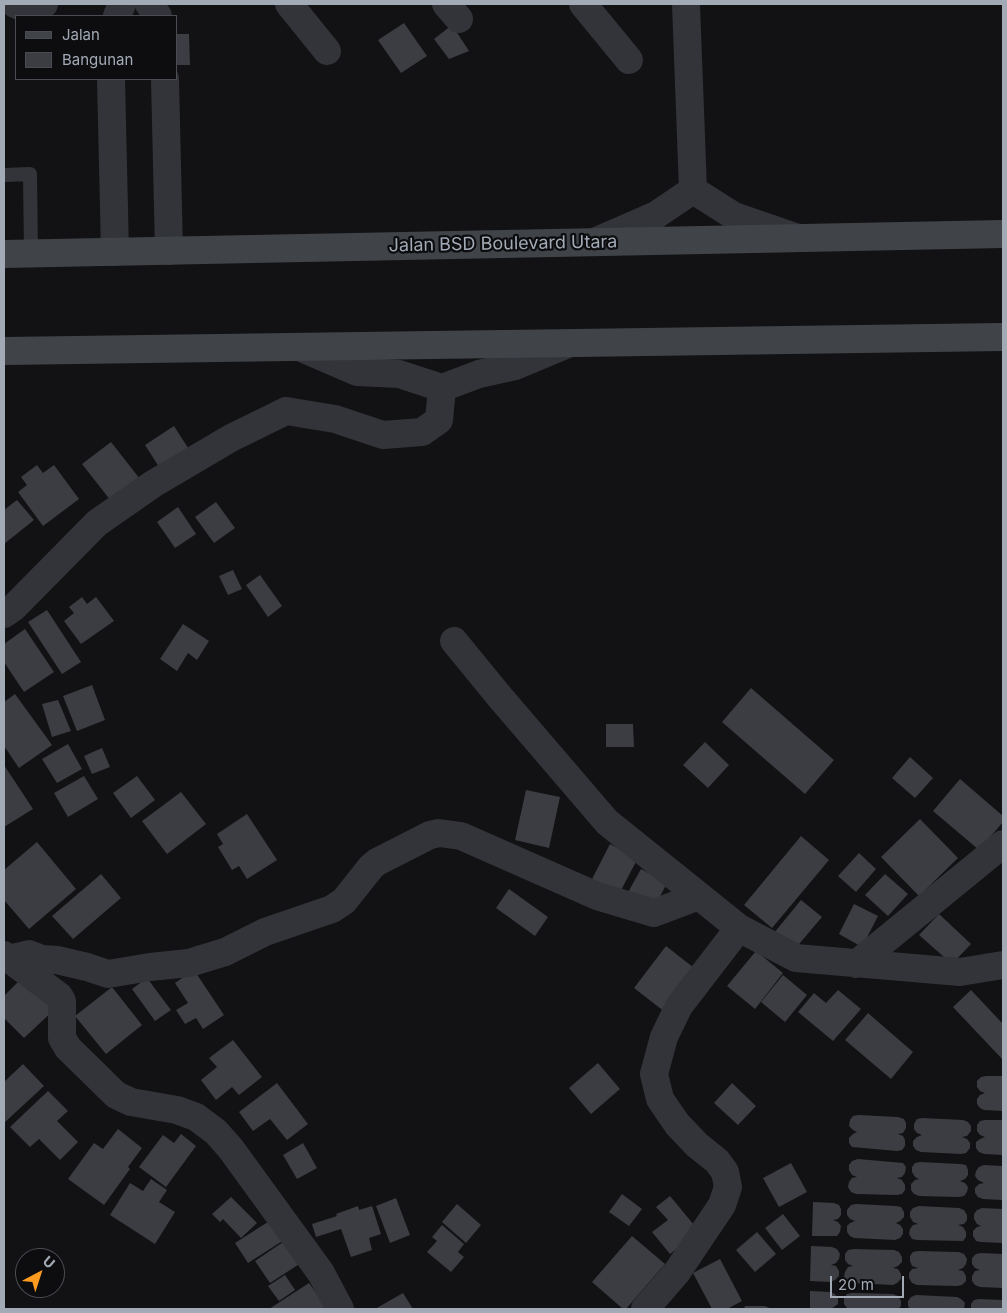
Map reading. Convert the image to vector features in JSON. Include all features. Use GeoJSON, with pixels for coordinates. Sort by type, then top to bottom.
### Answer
{"type":"FeatureCollection","features":[{"type":"Feature","properties":{"kind":"main road","name":"Jalan BSD Boulevard Utara"},"geometry":{"type":"LineString","coordinates":[[4,254],[1003,234]]}},
{"type":"Feature","properties":{"kind":"main road"},"geometry":{"type":"LineString","coordinates":[[4,351],[1003,337]]}},
{"type":"Feature","properties":{"kind":"street"},"geometry":{"type":"LineString","coordinates":[[15,4],[34,12],[44,4]]}},
{"type":"Feature","properties":{"kind":"street"},"geometry":{"type":"LineString","coordinates":[[149,4],[157,15]]}},
{"type":"Feature","properties":{"kind":"street"},"geometry":{"type":"LineString","coordinates":[[289,4],[327,51]]}},
{"type":"Feature","properties":{"kind":"street"},"geometry":{"type":"LineString","coordinates":[[583,4],[629,60]]}},
{"type":"Feature","properties":{"kind":"street"},"geometry":{"type":"LineString","coordinates":[[686,4],[693,190]]}},
{"type":"Feature","properties":{"kind":"street"},"geometry":{"type":"LineString","coordinates":[[111,80],[115,252]]}},
{"type":"Feature","properties":{"kind":"street"},"geometry":{"type":"LineString","coordinates":[[165,80],[169,251]]}},
{"type":"Feature","properties":{"kind":"street"},"geometry":{"type":"LineString","coordinates":[[693,190],[734,216],[799,238]]}},
{"type":"Feature","properties":{"kind":"street"},"geometry":{"type":"LineString","coordinates":[[594,242],[656,216],[693,190]]}},
{"type":"Feature","properties":{"kind":"street"},"geometry":{"type":"LineString","coordinates":[[299,347],[356,372],[399,374],[442,388],[478,374],[515,366],[570,343]]}},
{"type":"Feature","properties":{"kind":"street"},"geometry":{"type":"LineString","coordinates":[[4,614],[14,607],[97,522],[153,484],[231,438],[286,410],[335,419],[383,435],[422,432],[439,420],[442,388]]}},
{"type":"Feature","properties":{"kind":"street"},"geometry":{"type":"LineString","coordinates":[[454,641],[607,822],[739,928],[796,958],[960,972],[1003,965]]}},
{"type":"Feature","properties":{"kind":"street"},"geometry":{"type":"LineString","coordinates":[[6,957],[29,954],[42,959],[57,960],[108,974],[189,963],[225,952],[265,932],[332,909],[344,901],[376,862],[430,835],[439,833],[461,836],[597,896],[654,913],[699,896]]}},
{"type":"Feature","properties":{"kind":"street"},"geometry":{"type":"LineString","coordinates":[[856,964],[1003,844]]}},
{"type":"Feature","properties":{"kind":"street"},"geometry":{"type":"LineString","coordinates":[[645,1309],[676,1272],[722,1205],[728,1187],[725,1172],[717,1161],[697,1145],[677,1124],[660,1099],[654,1074],[664,1037],[679,1006],[739,928]]}},
{"type":"Feature","properties":{"kind":"street"},"geometry":{"type":"LineString","coordinates":[[6,957],[59,996],[62,1001],[62,1038],[68,1048],[116,1095],[131,1102],[177,1110],[196,1117],[216,1132],[231,1149],[321,1273],[340,1309]]}},
{"type":"Feature","properties":{"kind":"lane"},"geometry":{"type":"LineString","coordinates":[[4,174],[30,174],[31,254]]}},
{"type":"Feature","properties":{"kind":"building"},"geometry":{"type":"Polygon","coordinates":[[[404,23],[427,56],[401,73],[378,40],[404,23]]]}},
{"type":"Feature","properties":{"kind":"building"},"geometry":{"type":"Polygon","coordinates":[[[452,25],[469,51],[449,59],[434,39],[452,25]]]}},
{"type":"Feature","properties":{"kind":"building"},"geometry":{"type":"Polygon","coordinates":[[[178,34],[189,34],[190,65],[178,65],[178,34]]]}},
{"type":"Feature","properties":{"kind":"building"},"geometry":{"type":"Polygon","coordinates":[[[174,426],[190,451],[161,470],[145,445],[174,426]]]}},
{"type":"Feature","properties":{"kind":"building"},"geometry":{"type":"Polygon","coordinates":[[[111,442],[140,479],[111,501],[82,464],[111,442]]]}},
{"type":"Feature","properties":{"kind":"building"},"geometry":{"type":"Polygon","coordinates":[[[37,465],[43,473],[54,465],[79,499],[43,526],[18,492],[27,485],[21,477],[37,465]]]}},
{"type":"Feature","properties":{"kind":"building"},"geometry":{"type":"Polygon","coordinates":[[[17,500],[34,520],[4,544],[4,510],[17,500]]]}},
{"type":"Feature","properties":{"kind":"building"},"geometry":{"type":"Polygon","coordinates":[[[216,502],[235,528],[214,543],[195,517],[216,502]]]}},
{"type":"Feature","properties":{"kind":"building"},"geometry":{"type":"Polygon","coordinates":[[[178,507],[196,534],[175,548],[157,522],[178,507]]]}},
{"type":"Feature","properties":{"kind":"building"},"geometry":{"type":"Polygon","coordinates":[[[233,570],[242,589],[228,595],[219,576],[233,570]]]}},
{"type":"Feature","properties":{"kind":"building"},"geometry":{"type":"Polygon","coordinates":[[[260,575],[282,606],[268,617],[246,585],[260,575]]]}},
{"type":"Feature","properties":{"kind":"building"},"geometry":{"type":"Polygon","coordinates":[[[82,597],[87,604],[96,597],[114,621],[81,644],[64,621],[74,613],[69,607],[82,597]]]}},
{"type":"Feature","properties":{"kind":"building"},"geometry":{"type":"Polygon","coordinates":[[[47,610],[81,662],[62,674],[28,622],[47,610]]]}},
{"type":"Feature","properties":{"kind":"building"},"geometry":{"type":"Polygon","coordinates":[[[183,624],[209,641],[197,660],[188,653],[177,671],[160,659],[183,624]]]}},
{"type":"Feature","properties":{"kind":"building"},"geometry":{"type":"Polygon","coordinates":[[[25,629],[54,672],[24,692],[4,662],[4,644],[25,629]]]}},
{"type":"Feature","properties":{"kind":"building"},"geometry":{"type":"Polygon","coordinates":[[[92,685],[105,720],[77,731],[63,696],[92,685]]]}},
{"type":"Feature","properties":{"kind":"building"},"geometry":{"type":"Polygon","coordinates":[[[751,688],[834,760],[805,794],[722,722],[751,688]]]}},
{"type":"Feature","properties":{"kind":"building"},"geometry":{"type":"Polygon","coordinates":[[[15,694],[52,745],[19,768],[4,746],[4,702],[15,694]]]}},
{"type":"Feature","properties":{"kind":"building"},"geometry":{"type":"Polygon","coordinates":[[[58,700],[71,731],[52,737],[42,704],[58,700]]]}},
{"type":"Feature","properties":{"kind":"building"},"geometry":{"type":"Polygon","coordinates":[[[606,724],[633,724],[634,747],[606,747],[606,724]]]}},
{"type":"Feature","properties":{"kind":"building"},"geometry":{"type":"Polygon","coordinates":[[[705,742],[729,765],[708,788],[683,765],[705,742]]]}},
{"type":"Feature","properties":{"kind":"building"},"geometry":{"type":"Polygon","coordinates":[[[68,744],[82,769],[57,783],[42,759],[68,744]]]}},
{"type":"Feature","properties":{"kind":"building"},"geometry":{"type":"Polygon","coordinates":[[[102,748],[110,767],[92,774],[84,756],[102,748]]]}},
{"type":"Feature","properties":{"kind":"building"},"geometry":{"type":"Polygon","coordinates":[[[910,757],[933,778],[915,798],[892,778],[910,757]]]}},
{"type":"Feature","properties":{"kind":"building"},"geometry":{"type":"Polygon","coordinates":[[[4,765],[33,809],[4,827],[4,765]]]}},
{"type":"Feature","properties":{"kind":"building"},"geometry":{"type":"Polygon","coordinates":[[[84,776],[98,799],[68,817],[54,793],[84,776]]]}},
{"type":"Feature","properties":{"kind":"building"},"geometry":{"type":"Polygon","coordinates":[[[137,776],[155,800],[131,818],[113,793],[137,776]]]}},
{"type":"Feature","properties":{"kind":"building"},"geometry":{"type":"Polygon","coordinates":[[[960,779],[1003,816],[1003,822],[979,850],[933,811],[960,779]]]}},
{"type":"Feature","properties":{"kind":"building"},"geometry":{"type":"Polygon","coordinates":[[[526,790],[560,797],[549,848],[515,840],[526,790]]]}},
{"type":"Feature","properties":{"kind":"building"},"geometry":{"type":"Polygon","coordinates":[[[181,792],[206,824],[167,854],[142,821],[181,792]]]}},
{"type":"Feature","properties":{"kind":"building"},"geometry":{"type":"Polygon","coordinates":[[[247,814],[277,860],[247,879],[239,866],[232,870],[218,847],[223,844],[217,834],[247,814]]]}},
{"type":"Feature","properties":{"kind":"building"},"geometry":{"type":"Polygon","coordinates":[[[920,819],[958,858],[919,896],[881,857],[920,819]]]}},
{"type":"Feature","properties":{"kind":"building"},"geometry":{"type":"Polygon","coordinates":[[[801,836],[829,860],[772,928],[744,905],[801,836]]]}},
{"type":"Feature","properties":{"kind":"building"},"geometry":{"type":"Polygon","coordinates":[[[37,842],[76,889],[29,929],[4,900],[4,870],[37,842]]]}},
{"type":"Feature","properties":{"kind":"building"},"geometry":{"type":"Polygon","coordinates":[[[610,844],[638,858],[619,894],[592,879],[610,844]]]}},
{"type":"Feature","properties":{"kind":"building"},"geometry":{"type":"Polygon","coordinates":[[[859,853],[876,869],[856,892],[838,876],[859,853]]]}},
{"type":"Feature","properties":{"kind":"building"},"geometry":{"type":"Polygon","coordinates":[[[641,869],[667,883],[653,910],[626,896],[641,869]]]}},
{"type":"Feature","properties":{"kind":"building"},"geometry":{"type":"Polygon","coordinates":[[[101,874],[121,898],[73,939],[52,916],[101,874]]]}},
{"type":"Feature","properties":{"kind":"building"},"geometry":{"type":"Polygon","coordinates":[[[885,874],[908,894],[888,916],[865,895],[885,874]]]}},
{"type":"Feature","properties":{"kind":"building"},"geometry":{"type":"Polygon","coordinates":[[[509,889],[548,917],[535,936],[496,908],[509,889]]]}},
{"type":"Feature","properties":{"kind":"building"},"geometry":{"type":"Polygon","coordinates":[[[801,900],[822,917],[794,950],[774,933],[801,900]]]}},
{"type":"Feature","properties":{"kind":"building"},"geometry":{"type":"Polygon","coordinates":[[[854,904],[878,916],[862,947],[839,934],[854,904]]]}},
{"type":"Feature","properties":{"kind":"building"},"geometry":{"type":"Polygon","coordinates":[[[939,914],[971,944],[952,964],[919,935],[939,914]]]}},
{"type":"Feature","properties":{"kind":"building"},"geometry":{"type":"Polygon","coordinates":[[[666,946],[698,971],[665,1012],[634,988],[666,946]]]}},
{"type":"Feature","properties":{"kind":"building"},"geometry":{"type":"Polygon","coordinates":[[[756,951],[783,973],[755,1009],[727,986],[756,951]]]}},
{"type":"Feature","properties":{"kind":"building"},"geometry":{"type":"Polygon","coordinates":[[[194,970],[224,1015],[203,1029],[196,1018],[185,1024],[176,1010],[188,1003],[175,983],[194,970]]]}},
{"type":"Feature","properties":{"kind":"building"},"geometry":{"type":"Polygon","coordinates":[[[783,975],[807,995],[785,1022],[761,1002],[783,975]]]}},
{"type":"Feature","properties":{"kind":"building"},"geometry":{"type":"Polygon","coordinates":[[[24,976],[55,1009],[24,1038],[4,1018],[4,996],[24,976]]]}},
{"type":"Feature","properties":{"kind":"building"},"geometry":{"type":"Polygon","coordinates":[[[147,978],[171,1010],[155,1021],[132,989],[147,978]]]}},
{"type":"Feature","properties":{"kind":"building"},"geometry":{"type":"Polygon","coordinates":[[[112,987],[142,1025],[106,1054],[75,1016],[112,987]]]}},
{"type":"Feature","properties":{"kind":"building"},"geometry":{"type":"Polygon","coordinates":[[[838,990],[861,1009],[833,1041],[798,1012],[814,993],[826,1003],[838,990]]]}},
{"type":"Feature","properties":{"kind":"building"},"geometry":{"type":"Polygon","coordinates":[[[971,990],[1003,1024],[1003,1060],[953,1007],[971,990]]]}},
{"type":"Feature","properties":{"kind":"building"},"geometry":{"type":"Polygon","coordinates":[[[868,1013],[913,1052],[891,1079],[845,1040],[868,1013]]]}},
{"type":"Feature","properties":{"kind":"building"},"geometry":{"type":"Polygon","coordinates":[[[233,1040],[262,1077],[239,1095],[232,1087],[216,1100],[201,1080],[217,1067],[209,1058],[233,1040]]]}},
{"type":"Feature","properties":{"kind":"building"},"geometry":{"type":"Polygon","coordinates":[[[598,1063],[620,1089],[591,1114],[569,1088],[598,1063]]]}},
{"type":"Feature","properties":{"kind":"building"},"geometry":{"type":"Polygon","coordinates":[[[23,1064],[44,1086],[4,1123],[4,1082],[23,1064]]]}},
{"type":"Feature","properties":{"kind":"building"},"geometry":{"type":"Polygon","coordinates":[[[1003,1076],[1003,1111],[984,1110],[977,1104],[977,1099],[985,1093],[977,1087],[977,1081],[981,1077],[1003,1076]]]}},
{"type":"Feature","properties":{"kind":"building"},"geometry":{"type":"Polygon","coordinates":[[[277,1083],[308,1124],[287,1140],[270,1119],[253,1131],[239,1112],[277,1083]]]}},
{"type":"Feature","properties":{"kind":"building"},"geometry":{"type":"Polygon","coordinates":[[[732,1083],[756,1106],[738,1125],[714,1103],[732,1083]]]}},
{"type":"Feature","properties":{"kind":"building"},"geometry":{"type":"Polygon","coordinates":[[[48,1091],[68,1111],[57,1121],[78,1142],[60,1160],[39,1139],[30,1147],[10,1127],[48,1091]]]}},
{"type":"Feature","properties":{"kind":"building"},"geometry":{"type":"Polygon","coordinates":[[[853,1116],[904,1119],[906,1128],[903,1133],[898,1134],[903,1136],[905,1146],[902,1150],[897,1151],[852,1147],[849,1143],[849,1138],[857,1132],[849,1126],[850,1120],[853,1116]]]}},
{"type":"Feature","properties":{"kind":"building"},"geometry":{"type":"Polygon","coordinates":[[[917,1119],[963,1120],[968,1122],[971,1126],[971,1131],[967,1136],[962,1137],[970,1143],[970,1148],[966,1153],[961,1154],[921,1152],[916,1150],[913,1146],[913,1141],[922,1135],[914,1129],[914,1124],[917,1119]]]}},
{"type":"Feature","properties":{"kind":"building"},"geometry":{"type":"Polygon","coordinates":[[[1003,1120],[1003,1155],[984,1154],[976,1148],[976,1142],[985,1137],[977,1131],[977,1125],[980,1121],[1003,1120]]]}},
{"type":"Feature","properties":{"kind":"building"},"geometry":{"type":"Polygon","coordinates":[[[118,1129],[142,1148],[128,1167],[130,1169],[104,1205],[68,1179],[94,1143],[103,1149],[118,1129]]]}},
{"type":"Feature","properties":{"kind":"building"},"geometry":{"type":"Polygon","coordinates":[[[181,1134],[196,1146],[166,1187],[139,1167],[163,1135],[174,1143],[181,1134]]]}},
{"type":"Feature","properties":{"kind":"building"},"geometry":{"type":"Polygon","coordinates":[[[303,1143],[317,1168],[297,1179],[283,1155],[303,1143]]]}},
{"type":"Feature","properties":{"kind":"building"},"geometry":{"type":"Polygon","coordinates":[[[858,1159],[903,1163],[906,1167],[905,1173],[902,1177],[897,1178],[902,1180],[905,1190],[902,1194],[897,1195],[856,1194],[851,1192],[848,1187],[849,1182],[852,1178],[857,1177],[852,1175],[849,1165],[852,1161],[858,1159]]]}},
{"type":"Feature","properties":{"kind":"building"},"geometry":{"type":"Polygon","coordinates":[[[791,1163],[807,1192],[779,1207],[763,1178],[791,1163]]]}},
{"type":"Feature","properties":{"kind":"building"},"geometry":{"type":"Polygon","coordinates":[[[915,1163],[966,1165],[968,1175],[960,1181],[968,1187],[967,1192],[964,1196],[959,1197],[919,1196],[914,1194],[911,1190],[911,1184],[919,1179],[912,1172],[912,1167],[915,1163]]]}},
{"type":"Feature","properties":{"kind":"building"},"geometry":{"type":"Polygon","coordinates":[[[984,1165],[1003,1166],[1003,1200],[983,1199],[975,1193],[975,1188],[979,1184],[984,1183],[975,1176],[976,1171],[984,1165]]]}},
{"type":"Feature","properties":{"kind":"building"},"geometry":{"type":"Polygon","coordinates":[[[151,1179],[167,1190],[159,1202],[175,1212],[155,1244],[110,1215],[130,1183],[143,1191],[151,1179]]]}},
{"type":"Feature","properties":{"kind":"building"},"geometry":{"type":"Polygon","coordinates":[[[622,1194],[642,1209],[629,1226],[609,1212],[622,1194]]]}},
{"type":"Feature","properties":{"kind":"building"},"geometry":{"type":"Polygon","coordinates":[[[670,1196],[699,1231],[670,1254],[652,1232],[668,1220],[656,1207],[670,1196]]]}},
{"type":"Feature","properties":{"kind":"building"},"geometry":{"type":"Polygon","coordinates":[[[231,1197],[257,1223],[241,1238],[223,1219],[220,1222],[212,1214],[231,1197]]]}},
{"type":"Feature","properties":{"kind":"building"},"geometry":{"type":"Polygon","coordinates":[[[396,1198],[410,1235],[390,1243],[376,1206],[396,1198]]]}},
{"type":"Feature","properties":{"kind":"building"},"geometry":{"type":"Polygon","coordinates":[[[813,1202],[839,1205],[841,1215],[838,1219],[833,1220],[841,1226],[837,1236],[812,1236],[813,1202]]]}},
{"type":"Feature","properties":{"kind":"building"},"geometry":{"type":"Polygon","coordinates":[[[457,1204],[481,1225],[466,1243],[442,1222],[457,1204]]]}},
{"type":"Feature","properties":{"kind":"building"},"geometry":{"type":"Polygon","coordinates":[[[851,1205],[901,1207],[904,1217],[896,1223],[903,1229],[903,1234],[895,1240],[854,1238],[850,1236],[847,1232],[847,1226],[855,1221],[847,1215],[847,1210],[851,1205]]]}},
{"type":"Feature","properties":{"kind":"building"},"geometry":{"type":"Polygon","coordinates":[[[358,1206],[359,1210],[372,1206],[381,1234],[369,1238],[372,1250],[351,1257],[341,1229],[316,1237],[312,1224],[337,1216],[336,1214],[358,1206]]]}},
{"type":"Feature","properties":{"kind":"building"},"geometry":{"type":"Polygon","coordinates":[[[919,1206],[959,1208],[964,1210],[967,1220],[964,1224],[958,1225],[963,1227],[966,1237],[963,1241],[912,1239],[909,1234],[910,1229],[913,1225],[918,1224],[913,1222],[910,1212],[913,1208],[919,1206]]]}},
{"type":"Feature","properties":{"kind":"building"},"geometry":{"type":"Polygon","coordinates":[[[982,1208],[1003,1209],[1003,1243],[976,1241],[973,1236],[973,1231],[981,1226],[974,1219],[974,1214],[982,1208]]]}},
{"type":"Feature","properties":{"kind":"building"},"geometry":{"type":"Polygon","coordinates":[[[783,1214],[800,1236],[782,1250],[765,1228],[783,1214]]]}},
{"type":"Feature","properties":{"kind":"building"},"geometry":{"type":"Polygon","coordinates":[[[271,1220],[284,1240],[248,1263],[235,1243],[271,1220]]]}},
{"type":"Feature","properties":{"kind":"building"},"geometry":{"type":"Polygon","coordinates":[[[442,1225],[464,1244],[458,1252],[464,1257],[451,1272],[427,1252],[437,1241],[432,1237],[442,1225]]]}},
{"type":"Feature","properties":{"kind":"building"},"geometry":{"type":"Polygon","coordinates":[[[757,1232],[776,1254],[755,1272],[736,1250],[757,1232]]]}},
{"type":"Feature","properties":{"kind":"building"},"geometry":{"type":"Polygon","coordinates":[[[632,1236],[665,1264],[626,1309],[623,1309],[592,1282],[632,1236]]]}},
{"type":"Feature","properties":{"kind":"building"},"geometry":{"type":"Polygon","coordinates":[[[289,1238],[304,1261],[270,1283],[255,1261],[289,1238]]]}},
{"type":"Feature","properties":{"kind":"building"},"geometry":{"type":"Polygon","coordinates":[[[811,1246],[837,1249],[840,1254],[839,1259],[831,1265],[836,1266],[839,1271],[839,1276],[835,1280],[830,1282],[810,1281],[811,1246]]]}},
{"type":"Feature","properties":{"kind":"building"},"geometry":{"type":"Polygon","coordinates":[[[848,1250],[894,1250],[899,1252],[902,1262],[893,1268],[898,1269],[901,1279],[893,1285],[852,1283],[847,1281],[844,1277],[845,1272],[848,1267],[853,1266],[845,1260],[845,1254],[848,1250]]]}},
{"type":"Feature","properties":{"kind":"building"},"geometry":{"type":"Polygon","coordinates":[[[913,1252],[959,1252],[964,1254],[967,1259],[966,1264],[958,1270],[963,1271],[966,1281],[962,1285],[957,1286],[917,1285],[912,1283],[909,1273],[912,1269],[918,1268],[912,1266],[910,1256],[913,1252]]]}},
{"type":"Feature","properties":{"kind":"building"},"geometry":{"type":"Polygon","coordinates":[[[976,1254],[1003,1254],[1003,1288],[980,1287],[972,1281],[975,1271],[980,1270],[972,1264],[972,1258],[976,1254]]]}},
{"type":"Feature","properties":{"kind":"building"},"geometry":{"type":"Polygon","coordinates":[[[720,1259],[742,1301],[727,1309],[712,1309],[693,1273],[720,1259]]]}},
{"type":"Feature","properties":{"kind":"building"},"geometry":{"type":"Polygon","coordinates":[[[285,1275],[295,1290],[279,1301],[268,1286],[285,1275]]]}},
{"type":"Feature","properties":{"kind":"building"},"geometry":{"type":"Polygon","coordinates":[[[309,1283],[327,1309],[269,1309],[309,1283]]]}},
{"type":"Feature","properties":{"kind":"building"},"geometry":{"type":"Polygon","coordinates":[[[810,1291],[835,1294],[838,1304],[831,1309],[810,1309],[810,1291]]]}},
{"type":"Feature","properties":{"kind":"building"},"geometry":{"type":"Polygon","coordinates":[[[403,1293],[413,1309],[375,1309],[403,1293]]]}},
{"type":"Feature","properties":{"kind":"building"},"geometry":{"type":"Polygon","coordinates":[[[847,1294],[893,1294],[898,1296],[901,1306],[898,1309],[850,1309],[844,1304],[844,1298],[847,1294]]]}},
{"type":"Feature","properties":{"kind":"building"},"geometry":{"type":"Polygon","coordinates":[[[916,1295],[957,1297],[965,1303],[964,1309],[910,1309],[908,1301],[916,1295]]]}},
{"type":"Feature","properties":{"kind":"building"},"geometry":{"type":"Polygon","coordinates":[[[974,1300],[1003,1300],[1003,1309],[971,1309],[971,1304],[974,1300]]]}},
{"type":"Feature","properties":{"kind":"building"},"geometry":{"type":"Polygon","coordinates":[[[745,1306],[765,1306],[772,1309],[744,1309],[745,1306]]]}}]}
